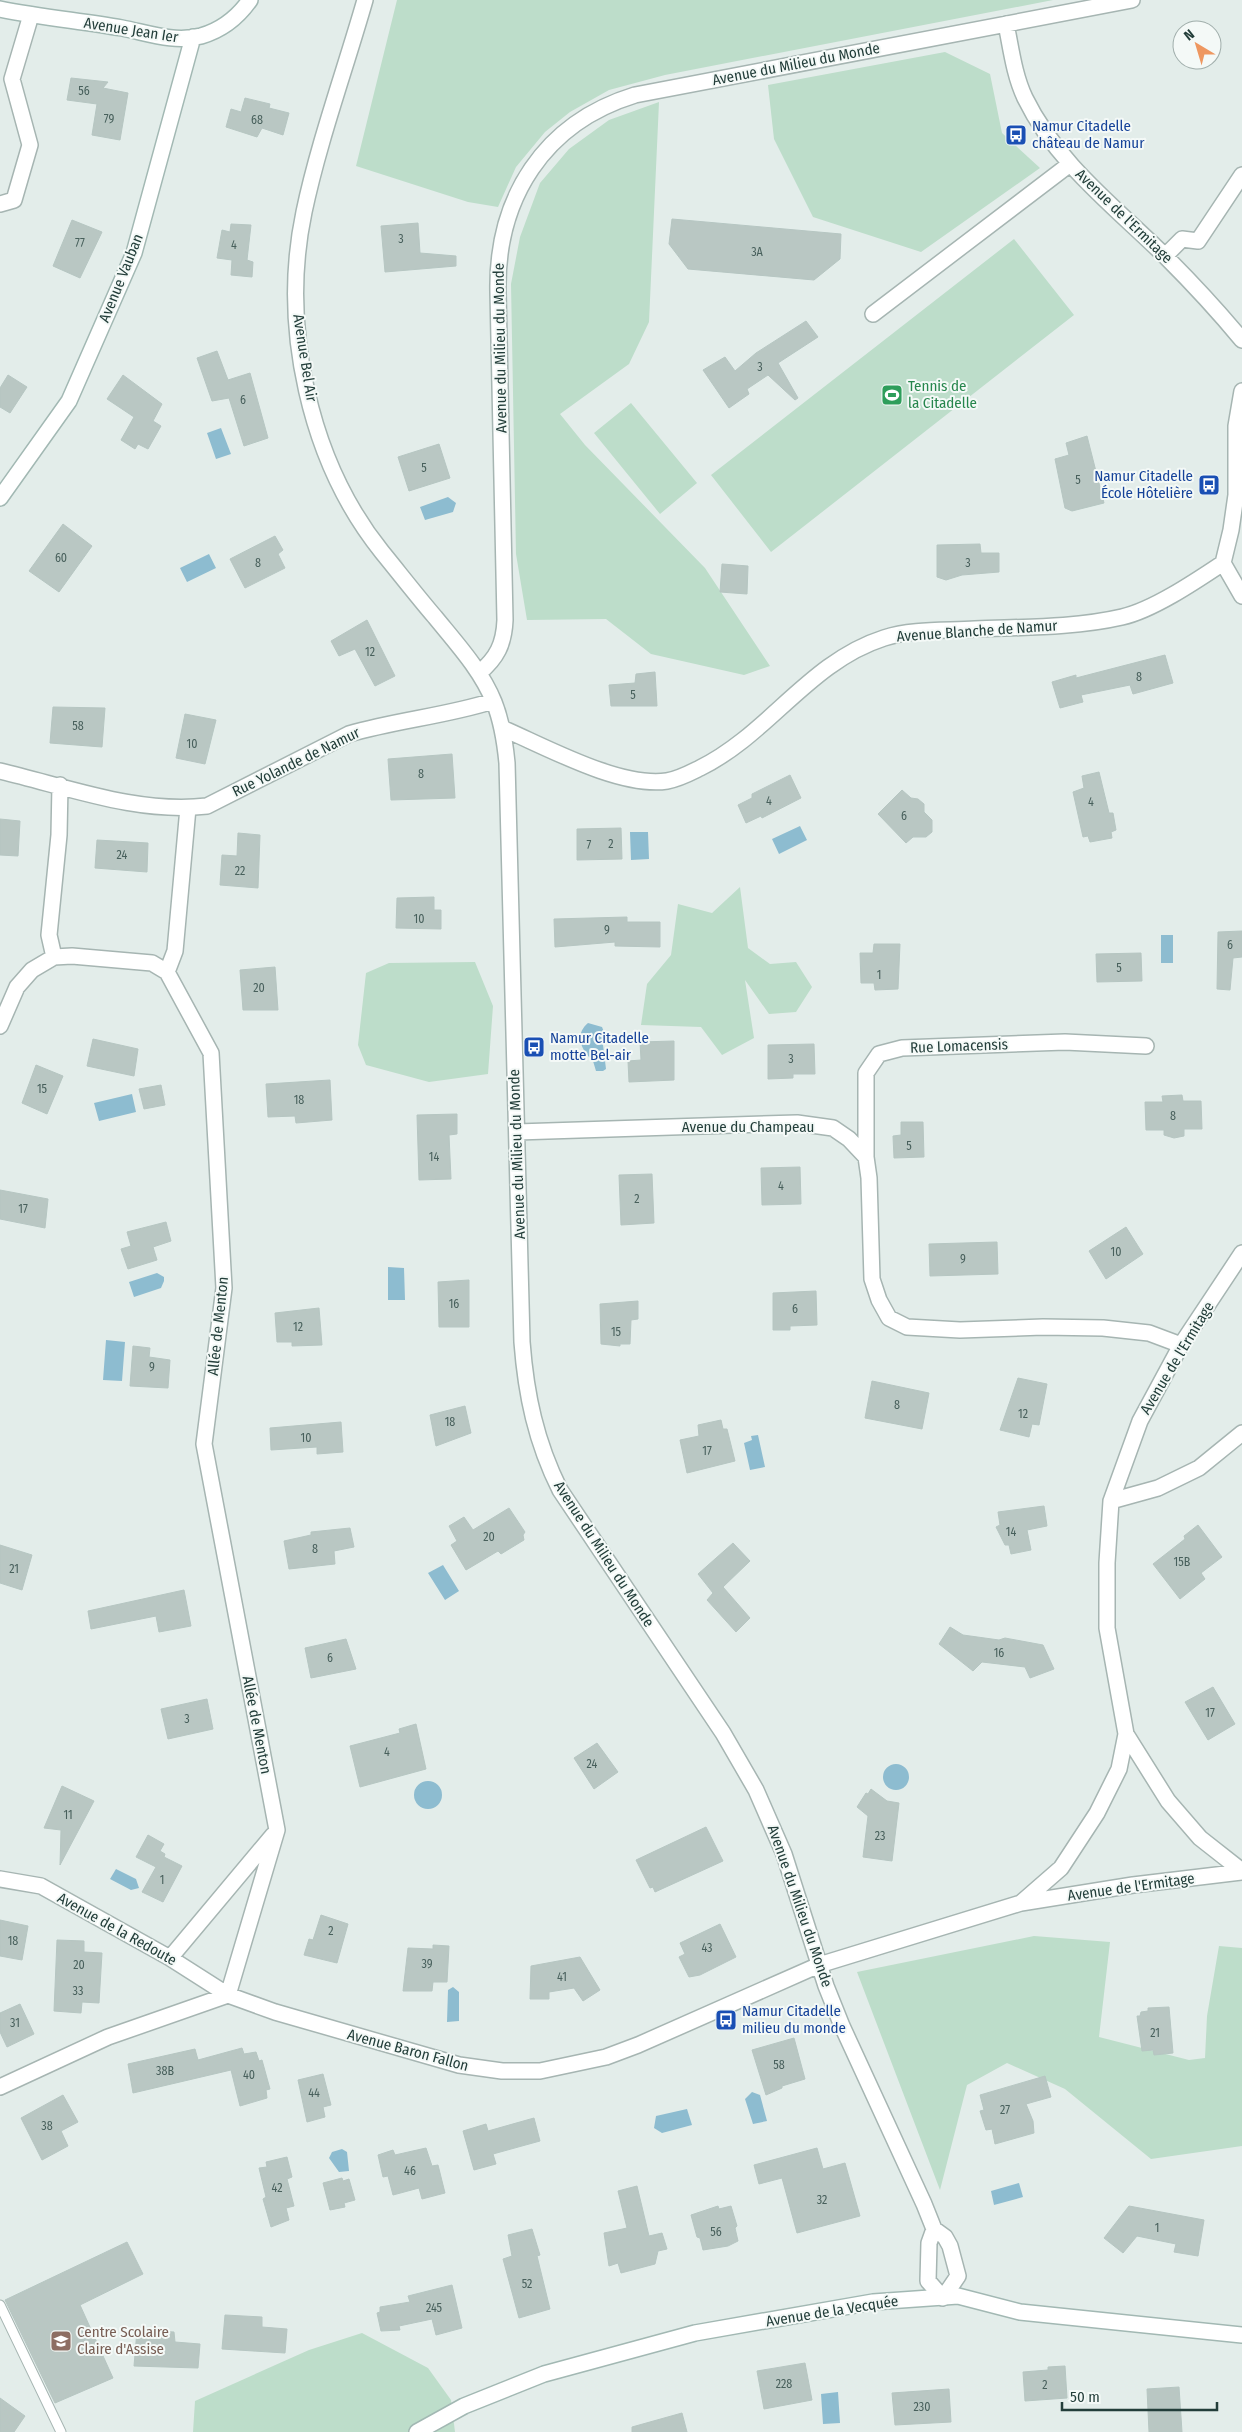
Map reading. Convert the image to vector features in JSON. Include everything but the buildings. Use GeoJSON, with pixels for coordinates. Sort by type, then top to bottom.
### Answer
{"type":"FeatureCollection","features":[{"type":"Feature","properties":{"kind":"street","name":"Avenue Jean Ier"},"geometry":{"type":"LineString","coordinates":[[0,10],[123,28],[163,37],[193,37],[209,33],[228,23],[250,0]]}},
{"type":"Feature","properties":{"kind":"street","name":"Avenue Bel Air"},"geometry":{"type":"LineString","coordinates":[[366,0],[304,213],[296,288],[303,368],[310,403],[325,447],[354,510],[380,550],[479,673],[493,701]]}},
{"type":"Feature","properties":{"kind":"street","name":"Avenue du Milieu du Monde"},"geometry":{"type":"LineString","coordinates":[[479,673],[495,658],[500,649],[505,626],[498,260],[504,230],[514,199],[525,178],[542,154],[560,136],[592,113],[635,95],[1132,0]]}},
{"type":"Feature","properties":{"kind":"street"},"geometry":{"type":"LineString","coordinates":[[0,204],[14,200],[30,146],[12,79],[31,15]]}},
{"type":"Feature","properties":{"kind":"street","name":"Avenue de l'Ermitage"},"geometry":{"type":"LineString","coordinates":[[1006,24],[1016,74],[1024,97],[1070,164],[1165,256],[1215,308],[1242,340]]}},
{"type":"Feature","properties":{"kind":"street","name":"Avenue Vauban"},"geometry":{"type":"LineString","coordinates":[[0,498],[68,401],[134,253],[193,37]]}},
{"type":"Feature","properties":{"kind":"street"},"geometry":{"type":"LineString","coordinates":[[873,314],[1070,164]]}},
{"type":"Feature","properties":{"kind":"street"},"geometry":{"type":"LineString","coordinates":[[1165,256],[1182,239],[1198,241],[1242,175]]}},
{"type":"Feature","properties":{"kind":"street"},"geometry":{"type":"LineString","coordinates":[[1242,391],[1236,426],[1239,493],[1223,563],[1242,596]]}},
{"type":"Feature","properties":{"kind":"street","name":"Avenue Blanche de Namur"},"geometry":{"type":"LineString","coordinates":[[502,728],[606,773],[648,781],[668,781],[684,776],[725,756],[764,724],[826,667],[845,654],[884,638],[915,632],[1074,624],[1123,617],[1191,584],[1223,563]]}},
{"type":"Feature","properties":{"kind":"street","name":"Avenue du Milieu du Monde"},"geometry":{"type":"LineString","coordinates":[[493,701],[502,728],[507,763],[523,1352],[527,1392],[539,1440],[560,1490],[723,1733],[750,1779],[784,1854],[819,1965],[842,2026],[934,2229],[945,2237],[947,2242],[958,2276],[943,2298]]}},
{"type":"Feature","properties":{"kind":"street","name":"Rue Yolande de Namur"},"geometry":{"type":"LineString","coordinates":[[0,771],[122,802],[188,808],[207,806],[349,734],[371,727],[467,709],[493,701]]}},
{"type":"Feature","properties":{"kind":"street"},"geometry":{"type":"LineString","coordinates":[[54,957],[49,936],[59,835],[60,785]]}},
{"type":"Feature","properties":{"kind":"street"},"geometry":{"type":"LineString","coordinates":[[0,1026],[17,987],[32,970],[54,957],[72,956],[152,963],[167,972],[175,951],[188,808]]}},
{"type":"Feature","properties":{"kind":"street","name":"Allée de Menton"},"geometry":{"type":"LineString","coordinates":[[167,972],[210,1053],[224,1288],[204,1444],[277,1830],[228,1994]]}},
{"type":"Feature","properties":{"kind":"street","name":"Rue Lomacensis"},"geometry":{"type":"LineString","coordinates":[[866,1157],[866,1073],[879,1054],[902,1048],[1064,1042],[1146,1046]]}},
{"type":"Feature","properties":{"kind":"street","name":"Avenue du Champeau"},"geometry":{"type":"LineString","coordinates":[[517,1132],[797,1123],[832,1128],[849,1138],[866,1157]]}},
{"type":"Feature","properties":{"kind":"street"},"geometry":{"type":"LineString","coordinates":[[866,1157],[869,1187],[872,1279],[879,1300],[889,1318],[906,1327],[960,1330],[1043,1327],[1103,1328],[1149,1333],[1181,1345]]}},
{"type":"Feature","properties":{"kind":"street","name":"Avenue de l'Ermitage"},"geometry":{"type":"LineString","coordinates":[[1021,1903],[1061,1868],[1097,1813],[1119,1769],[1126,1734],[1107,1628],[1107,1563],[1111,1501],[1140,1421],[1181,1345],[1242,1253]]}},
{"type":"Feature","properties":{"kind":"street"},"geometry":{"type":"LineString","coordinates":[[1111,1501],[1158,1488],[1198,1468],[1242,1433]]}},
{"type":"Feature","properties":{"kind":"street","name":"Avenue de l'Ermitage"},"geometry":{"type":"LineString","coordinates":[[1126,1734],[1168,1801],[1200,1838],[1242,1872]]}},
{"type":"Feature","properties":{"kind":"street"},"geometry":{"type":"LineString","coordinates":[[170,1958],[277,1830]]}},
{"type":"Feature","properties":{"kind":"street","name":"Avenue de l'Ermitage"},"geometry":{"type":"LineString","coordinates":[[819,1965],[1021,1903],[1133,1885],[1242,1872]]}},
{"type":"Feature","properties":{"kind":"street","name":"Avenue de la Redoute"},"geometry":{"type":"LineString","coordinates":[[0,1879],[41,1886],[170,1958],[228,1994]]}},
{"type":"Feature","properties":{"kind":"street","name":"Avenue Baron Fallon"},"geometry":{"type":"LineString","coordinates":[[228,1994],[275,2012],[459,2065],[502,2071],[540,2071],[606,2057],[638,2045],[819,1965]]}},
{"type":"Feature","properties":{"kind":"street"},"geometry":{"type":"LineString","coordinates":[[0,2087],[108,2037],[228,1994]]}},
{"type":"Feature","properties":{"kind":"street"},"geometry":{"type":"LineString","coordinates":[[934,2229],[929,2243],[928,2281],[943,2298]]}},
{"type":"Feature","properties":{"kind":"street","name":"Avenue de la Vecquée"},"geometry":{"type":"LineString","coordinates":[[417,2432],[464,2406],[544,2374],[695,2333],[873,2302],[958,2296],[1020,2312],[1242,2334]]}},
{"type":"Feature","properties":{"kind":"lane"},"geometry":{"type":"LineString","coordinates":[[0,2305],[61,2432]]}},
{"type":"Feature","properties":{"kind":"green space"},"geometry":{"type":"Polygon","coordinates":[[[397,0],[1053,0],[665,75],[609,90],[570,112],[545,132],[516,167],[498,207],[468,202],[356,166],[397,0]]]}},
{"type":"Feature","properties":{"kind":"green space"},"geometry":{"type":"Polygon","coordinates":[[[945,52],[990,74],[1002,133],[1040,168],[921,252],[813,217],[774,139],[768,85],[945,52]]]}},
{"type":"Feature","properties":{"kind":"green space"},"geometry":{"type":"Polygon","coordinates":[[[659,102],[649,322],[629,364],[560,414],[585,445],[705,568],[770,666],[744,675],[651,654],[606,619],[527,620],[516,554],[511,284],[520,237],[540,183],[569,149],[609,120],[659,102]]]}},
{"type":"Feature","properties":{"kind":"green space","name":"Tennis de la Citadelle"},"geometry":{"type":"Polygon","coordinates":[[[1014,239],[1074,315],[771,552],[711,475],[1014,239]]]}},
{"type":"Feature","properties":{"kind":"green space"},"geometry":{"type":"Polygon","coordinates":[[[631,403],[697,483],[660,514],[594,433],[631,403]]]}},
{"type":"Feature","properties":{"kind":"green space"},"geometry":{"type":"Polygon","coordinates":[[[740,887],[748,948],[770,964],[796,962],[812,987],[796,1012],[769,1014],[745,980],[754,1038],[722,1055],[701,1027],[641,1025],[647,984],[671,955],[678,904],[712,913],[740,887]]]}},
{"type":"Feature","properties":{"kind":"green space"},"geometry":{"type":"Polygon","coordinates":[[[475,962],[493,1006],[488,1074],[429,1082],[366,1065],[358,1045],[366,973],[389,963],[475,962]]]}},
{"type":"Feature","properties":{"kind":"green space"},"geometry":{"type":"Polygon","coordinates":[[[1034,1936],[1110,1942],[1099,2037],[1189,2060],[1205,2058],[1207,2016],[1219,1946],[1242,1948],[1242,2146],[1151,2159],[1065,2089],[1007,2063],[967,2085],[940,2190],[857,1972],[1034,1936]]]}},
{"type":"Feature","properties":{"kind":"green space"},"geometry":{"type":"Polygon","coordinates":[[[362,2333],[428,2368],[451,2400],[455,2432],[193,2432],[195,2401],[309,2350],[362,2333]]]}},
{"type":"Feature","properties":{"kind":"water"},"geometry":{"type":"Polygon","coordinates":[[[221,428],[231,454],[216,459],[207,433],[221,428]]]}},
{"type":"Feature","properties":{"kind":"water"},"geometry":{"type":"Polygon","coordinates":[[[448,497],[456,503],[453,512],[425,520],[420,507],[448,497]]]}},
{"type":"Feature","properties":{"kind":"water"},"geometry":{"type":"Polygon","coordinates":[[[209,554],[216,568],[187,582],[180,568],[209,554]]]}},
{"type":"Feature","properties":{"kind":"water"},"geometry":{"type":"Polygon","coordinates":[[[800,826],[807,840],[779,854],[772,839],[800,826]]]}},
{"type":"Feature","properties":{"kind":"water"},"geometry":{"type":"Polygon","coordinates":[[[630,832],[648,832],[649,859],[631,860],[630,832]]]}},
{"type":"Feature","properties":{"kind":"water"},"geometry":{"type":"Polygon","coordinates":[[[1161,935],[1173,935],[1173,963],[1161,963],[1161,935]]]}},
{"type":"Feature","properties":{"kind":"water"},"geometry":{"type":"Polygon","coordinates":[[[588,1023],[602,1027],[606,1037],[603,1045],[606,1069],[603,1071],[596,1071],[593,1061],[582,1047],[581,1032],[588,1023]]]}},
{"type":"Feature","properties":{"kind":"water"},"geometry":{"type":"Polygon","coordinates":[[[132,1094],[136,1112],[99,1121],[94,1103],[132,1094]]]}},
{"type":"Feature","properties":{"kind":"water"},"geometry":{"type":"Polygon","coordinates":[[[388,1267],[404,1268],[405,1300],[388,1300],[388,1267]]]}},
{"type":"Feature","properties":{"kind":"water"},"geometry":{"type":"Polygon","coordinates":[[[157,1273],[164,1277],[161,1288],[134,1297],[129,1282],[157,1273]]]}},
{"type":"Feature","properties":{"kind":"water"},"geometry":{"type":"Polygon","coordinates":[[[106,1340],[125,1342],[122,1381],[103,1380],[106,1340]]]}},
{"type":"Feature","properties":{"kind":"water"},"geometry":{"type":"Polygon","coordinates":[[[758,1435],[765,1467],[750,1470],[744,1443],[752,1440],[751,1436],[758,1435]]]}},
{"type":"Feature","properties":{"kind":"water"},"geometry":{"type":"Polygon","coordinates":[[[443,1565],[459,1591],[445,1600],[428,1573],[443,1565]]]}},
{"type":"Feature","properties":{"kind":"water"},"geometry":{"type":"Polygon","coordinates":[[[896,1764],[905,1768],[909,1777],[905,1786],[896,1790],[887,1786],[883,1777],[887,1768],[896,1764]]]}},
{"type":"Feature","properties":{"kind":"water"},"geometry":{"type":"Polygon","coordinates":[[[428,1781],[438,1785],[442,1795],[438,1805],[428,1809],[418,1805],[414,1795],[418,1785],[428,1781]]]}},
{"type":"Feature","properties":{"kind":"water"},"geometry":{"type":"Polygon","coordinates":[[[116,1869],[136,1879],[139,1888],[131,1890],[110,1879],[116,1869]]]}},
{"type":"Feature","properties":{"kind":"water"},"geometry":{"type":"Polygon","coordinates":[[[453,1987],[459,1992],[459,2021],[447,2022],[448,1990],[453,1987]]]}},
{"type":"Feature","properties":{"kind":"water"},"geometry":{"type":"Polygon","coordinates":[[[752,2092],[760,2095],[767,2121],[753,2124],[745,2099],[752,2092]]]}},
{"type":"Feature","properties":{"kind":"water"},"geometry":{"type":"Polygon","coordinates":[[[687,2109],[692,2125],[662,2133],[654,2128],[656,2116],[687,2109]]]}},
{"type":"Feature","properties":{"kind":"water"},"geometry":{"type":"Polygon","coordinates":[[[342,2149],[347,2152],[349,2171],[339,2172],[329,2158],[332,2152],[342,2149]]]}},
{"type":"Feature","properties":{"kind":"water"},"geometry":{"type":"Polygon","coordinates":[[[1019,2183],[1023,2197],[994,2205],[991,2191],[1019,2183]]]}},
{"type":"Feature","properties":{"kind":"water"},"geometry":{"type":"Polygon","coordinates":[[[838,2392],[840,2423],[823,2424],[821,2394],[838,2392]]]}},
{"type":"Feature","properties":{"kind":"place","name":"Namur Citadelle château de Namur"},"geometry":{"type":"Point","coordinates":[1016,135]}},
{"type":"Feature","properties":{"kind":"place","name":"Tennis de la Citadelle"},"geometry":{"type":"Point","coordinates":[892,395]}},
{"type":"Feature","properties":{"kind":"place","name":"Namur Citadelle École Hôtelière"},"geometry":{"type":"Point","coordinates":[1209,485]}},
{"type":"Feature","properties":{"kind":"place","name":"Namur Citadelle motte Bel-air"},"geometry":{"type":"Point","coordinates":[534,1047]}},
{"type":"Feature","properties":{"kind":"place","name":"Namur Citadelle milieu du monde"},"geometry":{"type":"Point","coordinates":[726,2020]}},
{"type":"Feature","properties":{"kind":"place","name":"Centre Scolaire Claire d'Assise"},"geometry":{"type":"Point","coordinates":[61,2341]}}]}
